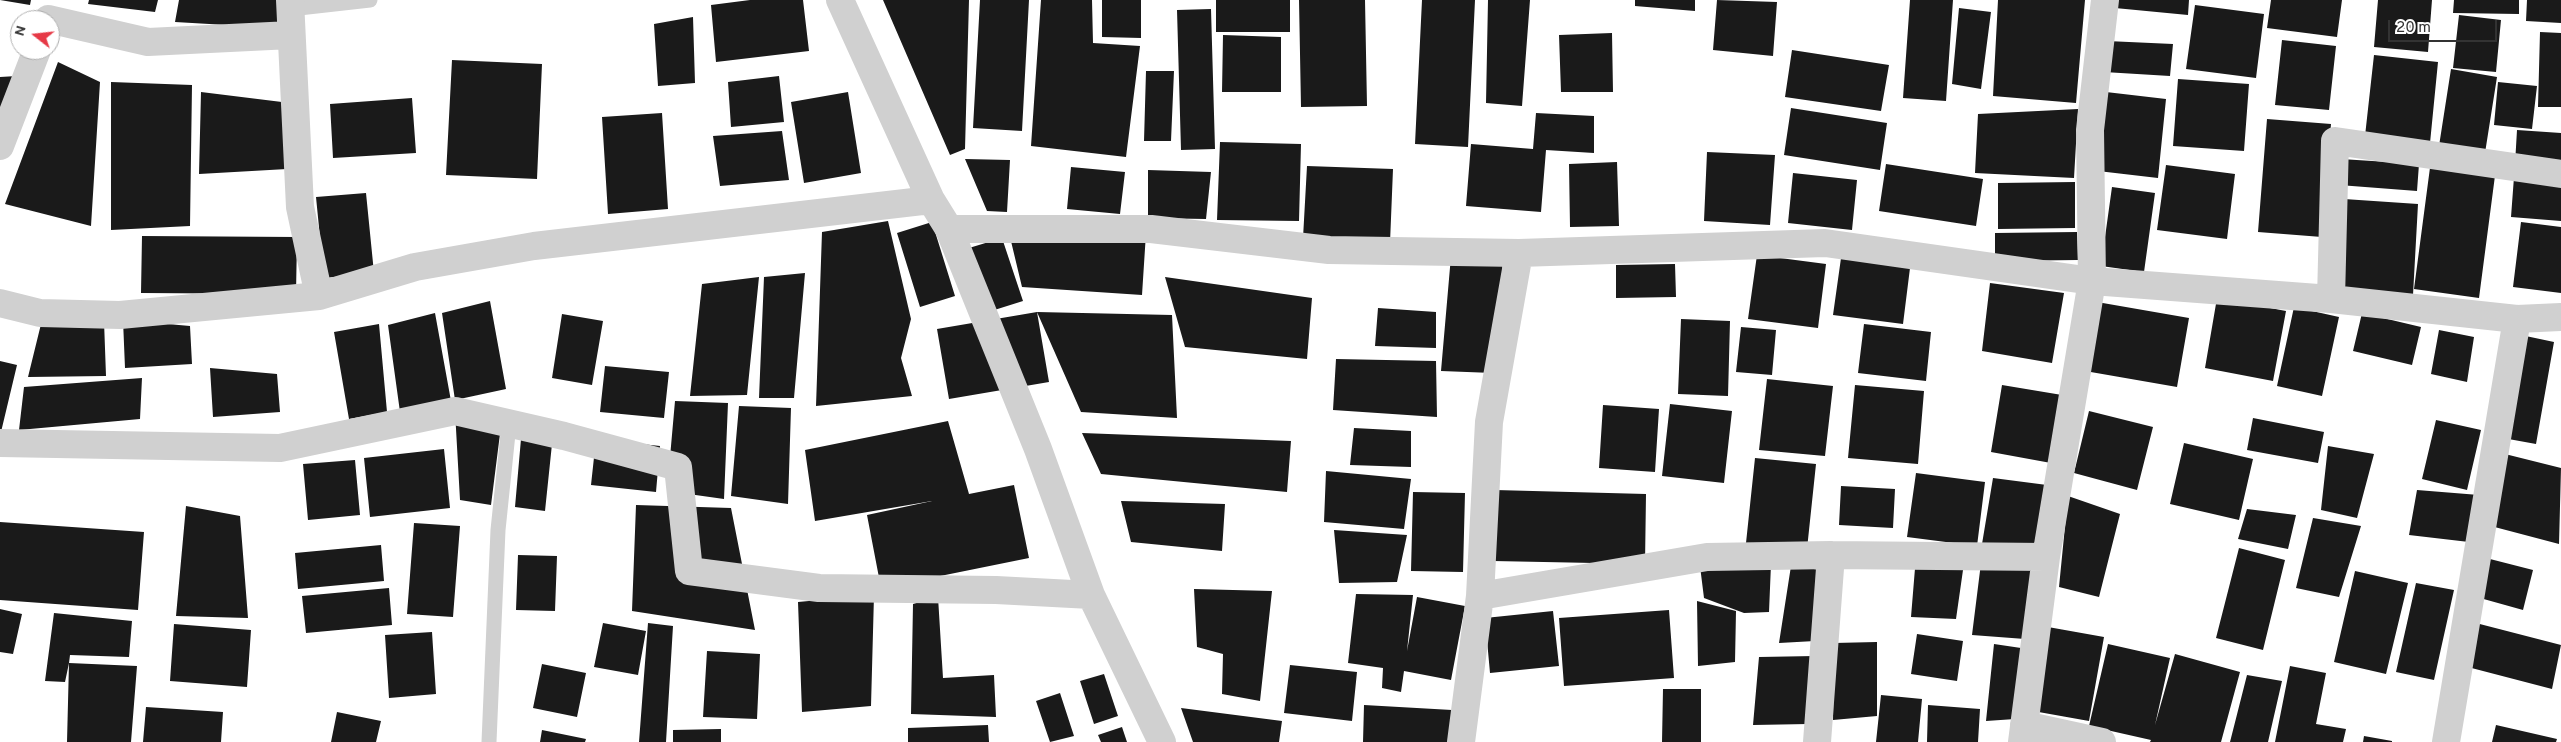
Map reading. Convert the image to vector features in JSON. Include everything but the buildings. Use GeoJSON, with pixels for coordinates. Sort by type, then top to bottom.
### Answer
{"type":"FeatureCollection","features":[{"type":"Feature","properties":{"kind":"street"},"geometry":{"type":"LineString","coordinates":[[840,0],[931,200],[949,229],[1038,449],[1091,595],[1162,742]]}},
{"type":"Feature","properties":{"kind":"street"},"geometry":{"type":"LineString","coordinates":[[2102,742],[2023,734],[2046,557],[2092,281],[2090,130],[2104,0]]}},
{"type":"Feature","properties":{"kind":"street"},"geometry":{"type":"LineString","coordinates":[[60,16],[148,42],[290,15],[300,207],[319,296]]}},
{"type":"Feature","properties":{"kind":"street"},"geometry":{"type":"LineString","coordinates":[[0,146],[32,60]]}},
{"type":"Feature","properties":{"kind":"street"},"geometry":{"type":"LineString","coordinates":[[2331,299],[2335,141],[2561,174]]}},
{"type":"Feature","properties":{"kind":"street"},"geometry":{"type":"LineString","coordinates":[[0,303],[40,313],[120,315],[319,296],[415,267],[534,246],[931,200]]}},
{"type":"Feature","properties":{"kind":"street"},"geometry":{"type":"LineString","coordinates":[[949,229],[1151,229],[1329,250],[1519,252],[1825,243],[2092,281],[2331,299],[2517,319],[2561,317]]}},
{"type":"Feature","properties":{"kind":"street"},"geometry":{"type":"LineString","coordinates":[[1461,742],[1480,596],[1490,422],[1519,252]]}},
{"type":"Feature","properties":{"kind":"street"},"geometry":{"type":"LineString","coordinates":[[2446,742],[2517,319]]}},
{"type":"Feature","properties":{"kind":"street"},"geometry":{"type":"LineString","coordinates":[[0,443],[280,448],[455,412],[510,424],[678,467],[689,571],[819,588],[996,590],[1091,595]]}},
{"type":"Feature","properties":{"kind":"street"},"geometry":{"type":"LineString","coordinates":[[1480,596],[1707,557],[1831,555],[2046,557]]}},
{"type":"Feature","properties":{"kind":"street"},"geometry":{"type":"LineString","coordinates":[[1817,742],[1831,555]]}},
{"type":"Feature","properties":{"kind":"lane"},"geometry":{"type":"LineString","coordinates":[[290,15],[370,0]]}},
{"type":"Feature","properties":{"kind":"lane"},"geometry":{"type":"LineString","coordinates":[[489,742],[498,530],[510,424]]}}]}
